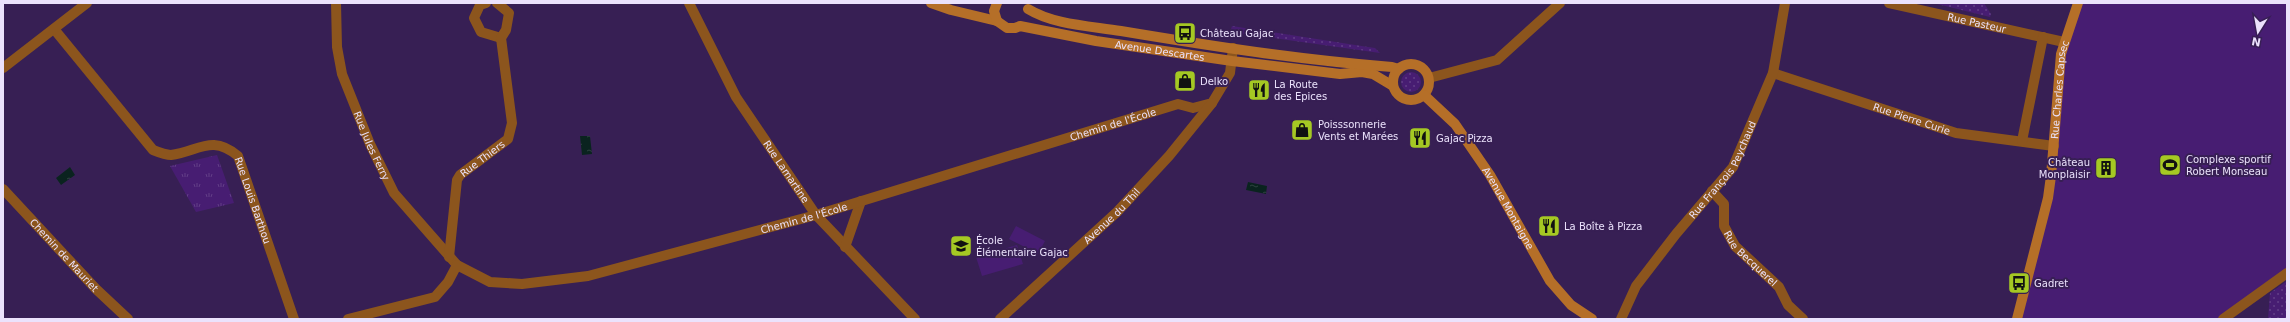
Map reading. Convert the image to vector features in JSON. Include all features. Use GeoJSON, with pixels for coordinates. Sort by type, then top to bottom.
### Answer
{"type":"FeatureCollection","features":[{"type":"Feature","properties":{"kind":"main road","name":"Avenue Descartes"},"geometry":{"type":"LineString","coordinates":[[930,3],[951,10],[997,21],[1007,28],[1020,26],[1096,41],[1232,61],[1340,74],[1362,72],[1373,74],[1393,86]]}},
{"type":"Feature","properties":{"kind":"main road"},"geometry":{"type":"LineString","coordinates":[[997,3],[994,11],[997,21]]}},
{"type":"Feature","properties":{"kind":"main road","name":"Rue Charles Capsec"},"geometry":{"type":"LineString","coordinates":[[2017,319],[2048,198],[2054,146],[2061,54],[2078,3]]}},
{"type":"Feature","properties":{"kind":"main road","name":"Avenue Descartes"},"geometry":{"type":"LineString","coordinates":[[1027,6],[1048,18],[1234,48],[1399,69]]}},
{"type":"Feature","properties":{"kind":"main road"},"geometry":{"type":"LineString","coordinates":[[1020,26],[1026,19],[1027,6]]}},
{"type":"Feature","properties":{"kind":"main road"},"geometry":{"type":"LineString","coordinates":[[1407,65],[1416,65],[1425,71],[1429,78],[1429,86],[1424,95],[1417,100],[1404,99],[1397,94],[1393,86],[1394,77],[1399,69],[1407,65]]}},
{"type":"Feature","properties":{"kind":"main road","name":"Avenue Montaigne"},"geometry":{"type":"LineString","coordinates":[[1424,95],[1455,124],[1486,168],[1550,281],[1572,305],[1592,319]]}},
{"type":"Feature","properties":{"kind":"street"},"geometry":{"type":"LineString","coordinates":[[3,68],[87,3]]}},
{"type":"Feature","properties":{"kind":"street","name":"Rue Jules Ferry"},"geometry":{"type":"LineString","coordinates":[[336,3],[337,47],[342,74],[370,144],[394,193],[457,265]]}},
{"type":"Feature","properties":{"kind":"street"},"geometry":{"type":"LineString","coordinates":[[486,3],[480,5],[474,18],[481,32],[501,38]]}},
{"type":"Feature","properties":{"kind":"street","name":"Rue Thiers"},"geometry":{"type":"LineString","coordinates":[[449,256],[457,180],[460,175],[508,139],[512,123],[501,38],[506,30],[509,13],[496,3]]}},
{"type":"Feature","properties":{"kind":"street","name":"Rue Lamartine"},"geometry":{"type":"LineString","coordinates":[[689,3],[736,97],[816,215],[915,319]]}},
{"type":"Feature","properties":{"kind":"street"},"geometry":{"type":"LineString","coordinates":[[1429,78],[1497,60],[1560,3]]}},
{"type":"Feature","properties":{"kind":"street","name":"Rue François Peychaud"},"geometry":{"type":"LineString","coordinates":[[1621,319],[1636,286],[1676,234],[1733,167],[1773,73],[1785,3]]}},
{"type":"Feature","properties":{"kind":"street","name":"Rue Pasteur"},"geometry":{"type":"LineString","coordinates":[[1889,3],[2064,42]]}},
{"type":"Feature","properties":{"kind":"street","name":"Rue Louis Barthou"},"geometry":{"type":"LineString","coordinates":[[54,29],[153,150],[170,155],[209,144],[227,146],[238,156],[294,319]]}},
{"type":"Feature","properties":{"kind":"street"},"geometry":{"type":"LineString","coordinates":[[2022,141],[2043,37]]}},
{"type":"Feature","properties":{"kind":"street"},"geometry":{"type":"LineString","coordinates":[[1212,103],[1230,73],[1234,48]]}},
{"type":"Feature","properties":{"kind":"street","name":"Rue Pierre Curie"},"geometry":{"type":"LineString","coordinates":[[1773,73],[1956,133],[2054,146]]}},
{"type":"Feature","properties":{"kind":"street","name":"Chemin de l'École"},"geometry":{"type":"LineString","coordinates":[[457,265],[490,282],[522,284],[588,276],[816,215],[1178,104],[1193,108],[1212,103]]}},
{"type":"Feature","properties":{"kind":"street","name":"Avenue du Thil"},"geometry":{"type":"LineString","coordinates":[[1000,319],[1117,212],[1169,156],[1212,103]]}},
{"type":"Feature","properties":{"kind":"street","name":"Chemin de Mauriet"},"geometry":{"type":"LineString","coordinates":[[3,189],[96,289],[128,319]]}},
{"type":"Feature","properties":{"kind":"street","name":"Rue Becquerel"},"geometry":{"type":"LineString","coordinates":[[1712,191],[1724,204],[1724,226],[1735,246],[1779,287],[1788,305],[1803,319]]}},
{"type":"Feature","properties":{"kind":"street"},"geometry":{"type":"LineString","coordinates":[[845,247],[861,201]]}},
{"type":"Feature","properties":{"kind":"street"},"geometry":{"type":"LineString","coordinates":[[348,319],[376,316],[435,297],[448,282],[457,265]]}},
{"type":"Feature","properties":{"kind":"street"},"geometry":{"type":"LineString","coordinates":[[2223,319],[2287,273]]}},
{"type":"Feature","properties":{"kind":"green space"},"geometry":{"type":"Polygon","coordinates":[[[1933,3],[1984,3],[1991,14],[1990,17],[1933,3]]]}},
{"type":"Feature","properties":{"kind":"green space","name":"Complexe sportif Robert Monseau"},"geometry":{"type":"Polygon","coordinates":[[[2078,3],[2287,3],[2287,273],[2223,319],[2017,319],[2048,198],[2061,54],[2078,3]]]}},
{"type":"Feature","properties":{"kind":"green space"},"geometry":{"type":"Polygon","coordinates":[[[1232,26],[1375,48],[1380,53],[1230,32],[1232,26]]]}},
{"type":"Feature","properties":{"kind":"green space"},"geometry":{"type":"Polygon","coordinates":[[[1411,72],[1418,75],[1421,82],[1418,89],[1411,92],[1404,89],[1401,82],[1404,75],[1411,72]]]}},
{"type":"Feature","properties":{"kind":"green space"},"geometry":{"type":"Polygon","coordinates":[[[217,155],[234,203],[196,212],[170,166],[217,155]]]}},
{"type":"Feature","properties":{"kind":"green space"},"geometry":{"type":"Polygon","coordinates":[[[1016,226],[1045,241],[1038,254],[1009,239],[1016,226]]]}},
{"type":"Feature","properties":{"kind":"green space"},"geometry":{"type":"Polygon","coordinates":[[[1017,245],[1023,264],[982,276],[976,257],[1017,245]]]}},
{"type":"Feature","properties":{"kind":"green space"},"geometry":{"type":"Polygon","coordinates":[[[2287,281],[2287,319],[2268,319],[2270,293],[2287,281]]]}},
{"type":"Feature","properties":{"kind":"water"},"geometry":{"type":"Polygon","coordinates":[[[580,136],[590,136],[592,154],[582,155],[580,136]]]}},
{"type":"Feature","properties":{"kind":"water"},"geometry":{"type":"Polygon","coordinates":[[[70,167],[75,175],[61,185],[56,178],[70,167]]]}},
{"type":"Feature","properties":{"kind":"water"},"geometry":{"type":"Polygon","coordinates":[[[1248,182],[1267,186],[1266,194],[1246,190],[1248,182]]]}},
{"type":"Feature","properties":{"kind":"place","name":"Château Gajac"},"geometry":{"type":"Point","coordinates":[1185,33]}},
{"type":"Feature","properties":{"kind":"place","name":"Delko"},"geometry":{"type":"Point","coordinates":[1185,81]}},
{"type":"Feature","properties":{"kind":"place","name":"La Route des Epices"},"geometry":{"type":"Point","coordinates":[1259,90]}},
{"type":"Feature","properties":{"kind":"place","name":"Poisssonnerie Vents et Marées"},"geometry":{"type":"Point","coordinates":[1302,130]}},
{"type":"Feature","properties":{"kind":"place","name":"Gajac Pizza"},"geometry":{"type":"Point","coordinates":[1420,138]}},
{"type":"Feature","properties":{"kind":"place","name":"Complexe sportif Robert Monseau"},"geometry":{"type":"Point","coordinates":[2170,165]}},
{"type":"Feature","properties":{"kind":"place","name":"Château Monplaisir"},"geometry":{"type":"Point","coordinates":[2106,168]}},
{"type":"Feature","properties":{"kind":"place","name":"La Boîte à Pizza"},"geometry":{"type":"Point","coordinates":[1549,226]}},
{"type":"Feature","properties":{"kind":"place","name":"École Élémentaire Gajac"},"geometry":{"type":"Point","coordinates":[961,246]}},
{"type":"Feature","properties":{"kind":"place","name":"Gadret"},"geometry":{"type":"Point","coordinates":[2019,283]}}]}
